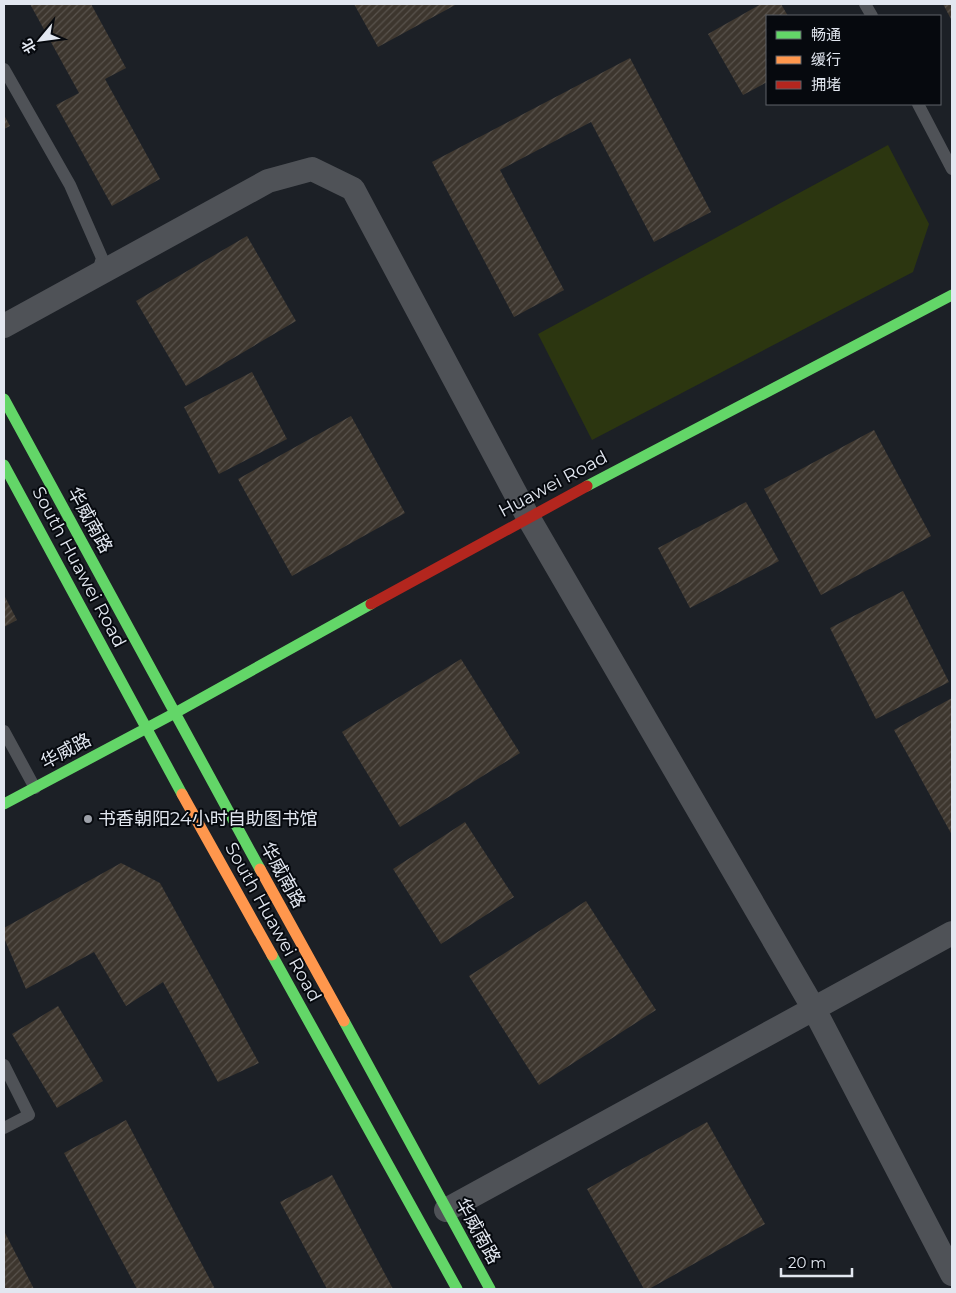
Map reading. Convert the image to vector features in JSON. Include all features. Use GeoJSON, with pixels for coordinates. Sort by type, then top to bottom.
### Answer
{"type":"FeatureCollection","features":[{"type":"Feature","properties":{"kind":"main road","name":"Huawei Road"},"geometry":{"type":"LineString","coordinates":[[146,729],[528,517],[952,295]]}},
{"type":"Feature","properties":{"kind":"main road","name":"华威南路"},"geometry":{"type":"LineString","coordinates":[[4,399],[490,1289]]}},
{"type":"Feature","properties":{"kind":"main road","name":"South Huawei Road"},"geometry":{"type":"LineString","coordinates":[[4,465],[146,729],[457,1289]]}},
{"type":"Feature","properties":{"kind":"main road","name":"华威路"},"geometry":{"type":"LineString","coordinates":[[6,800],[35,788],[146,729]]}},
{"type":"Feature","properties":{"kind":"street"},"geometry":{"type":"LineString","coordinates":[[4,326],[268,181],[312,168],[353,189],[528,517],[814,1009],[952,1274]]}},
{"type":"Feature","properties":{"kind":"street"},"geometry":{"type":"LineString","coordinates":[[446,1210],[952,933]]}},
{"type":"Feature","properties":{"kind":"lane"},"geometry":{"type":"LineString","coordinates":[[4,69],[70,184],[102,258],[97,275]]}},
{"type":"Feature","properties":{"kind":"lane"},"geometry":{"type":"LineString","coordinates":[[919,105],[952,169]]}},
{"type":"Feature","properties":{"kind":"lane"},"geometry":{"type":"LineString","coordinates":[[4,731],[35,788]]}},
{"type":"Feature","properties":{"kind":"lane"},"geometry":{"type":"LineString","coordinates":[[4,1065],[29,1115],[4,1128]]}},
{"type":"Feature","properties":{"kind":"green space"},"geometry":{"type":"Polygon","coordinates":[[[888,145],[929,224],[913,272],[592,440],[538,334],[888,145]]]}},
{"type":"Feature","properties":{"kind":"building"},"geometry":{"type":"Polygon","coordinates":[[[30,4],[91,4],[126,68],[105,79],[160,179],[112,206],[56,105],[79,93],[30,4]]]}},
{"type":"Feature","properties":{"kind":"building"},"geometry":{"type":"Polygon","coordinates":[[[354,4],[457,4],[378,47],[354,4]]]}},
{"type":"Feature","properties":{"kind":"building"},"geometry":{"type":"Polygon","coordinates":[[[761,4],[781,4],[787,15],[766,15],[766,83],[743,95],[708,34],[761,4]]]}},
{"type":"Feature","properties":{"kind":"building"},"geometry":{"type":"Polygon","coordinates":[[[943,4],[952,4],[952,21],[943,4]]]}},
{"type":"Feature","properties":{"kind":"building"},"geometry":{"type":"Polygon","coordinates":[[[630,58],[711,212],[654,242],[591,122],[500,170],[564,290],[514,317],[432,162],[630,58]]]}},
{"type":"Feature","properties":{"kind":"building"},"geometry":{"type":"Polygon","coordinates":[[[4,115],[10,126],[4,129],[4,115]]]}},
{"type":"Feature","properties":{"kind":"building"},"geometry":{"type":"Polygon","coordinates":[[[247,236],[296,321],[186,386],[136,301],[247,236]]]}},
{"type":"Feature","properties":{"kind":"building"},"geometry":{"type":"Polygon","coordinates":[[[252,372],[287,439],[219,474],[184,407],[252,372]]]}},
{"type":"Feature","properties":{"kind":"building"},"geometry":{"type":"Polygon","coordinates":[[[351,416],[405,513],[292,576],[238,479],[351,416]]]}},
{"type":"Feature","properties":{"kind":"building"},"geometry":{"type":"Polygon","coordinates":[[[874,430],[931,536],[821,595],[764,489],[874,430]]]}},
{"type":"Feature","properties":{"kind":"building"},"geometry":{"type":"Polygon","coordinates":[[[746,502],[779,561],[690,608],[658,548],[746,502]]]}},
{"type":"Feature","properties":{"kind":"building"},"geometry":{"type":"Polygon","coordinates":[[[903,591],[949,682],[876,719],[830,628],[903,591]]]}},
{"type":"Feature","properties":{"kind":"building"},"geometry":{"type":"Polygon","coordinates":[[[4,595],[17,620],[4,627],[4,595]]]}},
{"type":"Feature","properties":{"kind":"building"},"geometry":{"type":"Polygon","coordinates":[[[461,659],[520,753],[400,827],[342,732],[461,659]]]}},
{"type":"Feature","properties":{"kind":"building"},"geometry":{"type":"Polygon","coordinates":[[[952,698],[952,835],[894,730],[952,698]]]}},
{"type":"Feature","properties":{"kind":"building"},"geometry":{"type":"Polygon","coordinates":[[[465,822],[514,897],[441,944],[393,869],[465,822]]]}},
{"type":"Feature","properties":{"kind":"building"},"geometry":{"type":"Polygon","coordinates":[[[121,863],[160,883],[259,1063],[218,1082],[163,982],[126,1006],[94,952],[26,989],[4,938],[4,928],[121,863]]]}},
{"type":"Feature","properties":{"kind":"building"},"geometry":{"type":"Polygon","coordinates":[[[586,901],[656,1010],[539,1085],[469,976],[586,901]]]}},
{"type":"Feature","properties":{"kind":"building"},"geometry":{"type":"Polygon","coordinates":[[[58,1006],[103,1081],[57,1108],[12,1034],[58,1006]]]}},
{"type":"Feature","properties":{"kind":"building"},"geometry":{"type":"Polygon","coordinates":[[[126,1120],[215,1289],[137,1289],[64,1153],[126,1120]]]}},
{"type":"Feature","properties":{"kind":"building"},"geometry":{"type":"Polygon","coordinates":[[[707,1122],[765,1224],[649,1289],[644,1289],[587,1189],[707,1122]]]}},
{"type":"Feature","properties":{"kind":"building"},"geometry":{"type":"Polygon","coordinates":[[[332,1175],[393,1289],[327,1289],[280,1202],[332,1175]]]}},
{"type":"Feature","properties":{"kind":"building"},"geometry":{"type":"Polygon","coordinates":[[[4,1231],[34,1289],[4,1289],[4,1231]]]}},
{"type":"Feature","properties":{"kind":"traffic: fast"},"geometry":{"type":"LineString","coordinates":[[587,486],[952,295]]}},
{"type":"Feature","properties":{"kind":"traffic: fast"},"geometry":{"type":"LineString","coordinates":[[4,399],[260,869]]}},
{"type":"Feature","properties":{"kind":"traffic: fast"},"geometry":{"type":"LineString","coordinates":[[4,465],[182,794]]}},
{"type":"Feature","properties":{"kind":"traffic: fast"},"geometry":{"type":"LineString","coordinates":[[4,804],[175,713],[371,604]]}},
{"type":"Feature","properties":{"kind":"traffic: fast"},"geometry":{"type":"LineString","coordinates":[[272,955],[457,1289]]}},
{"type":"Feature","properties":{"kind":"traffic: fast"},"geometry":{"type":"LineString","coordinates":[[344,1021],[490,1289]]}},
{"type":"Feature","properties":{"kind":"traffic: slow"},"geometry":{"type":"LineString","coordinates":[[182,794],[272,955]]}},
{"type":"Feature","properties":{"kind":"traffic: slow"},"geometry":{"type":"LineString","coordinates":[[260,869],[344,1021]]}},
{"type":"Feature","properties":{"kind":"traffic: jam"},"geometry":{"type":"LineString","coordinates":[[371,604],[587,486]]}},
{"type":"Feature","properties":{"kind":"place","name":"书香朝阳24小时自助图书馆"},"geometry":{"type":"Point","coordinates":[88,819]}}]}
